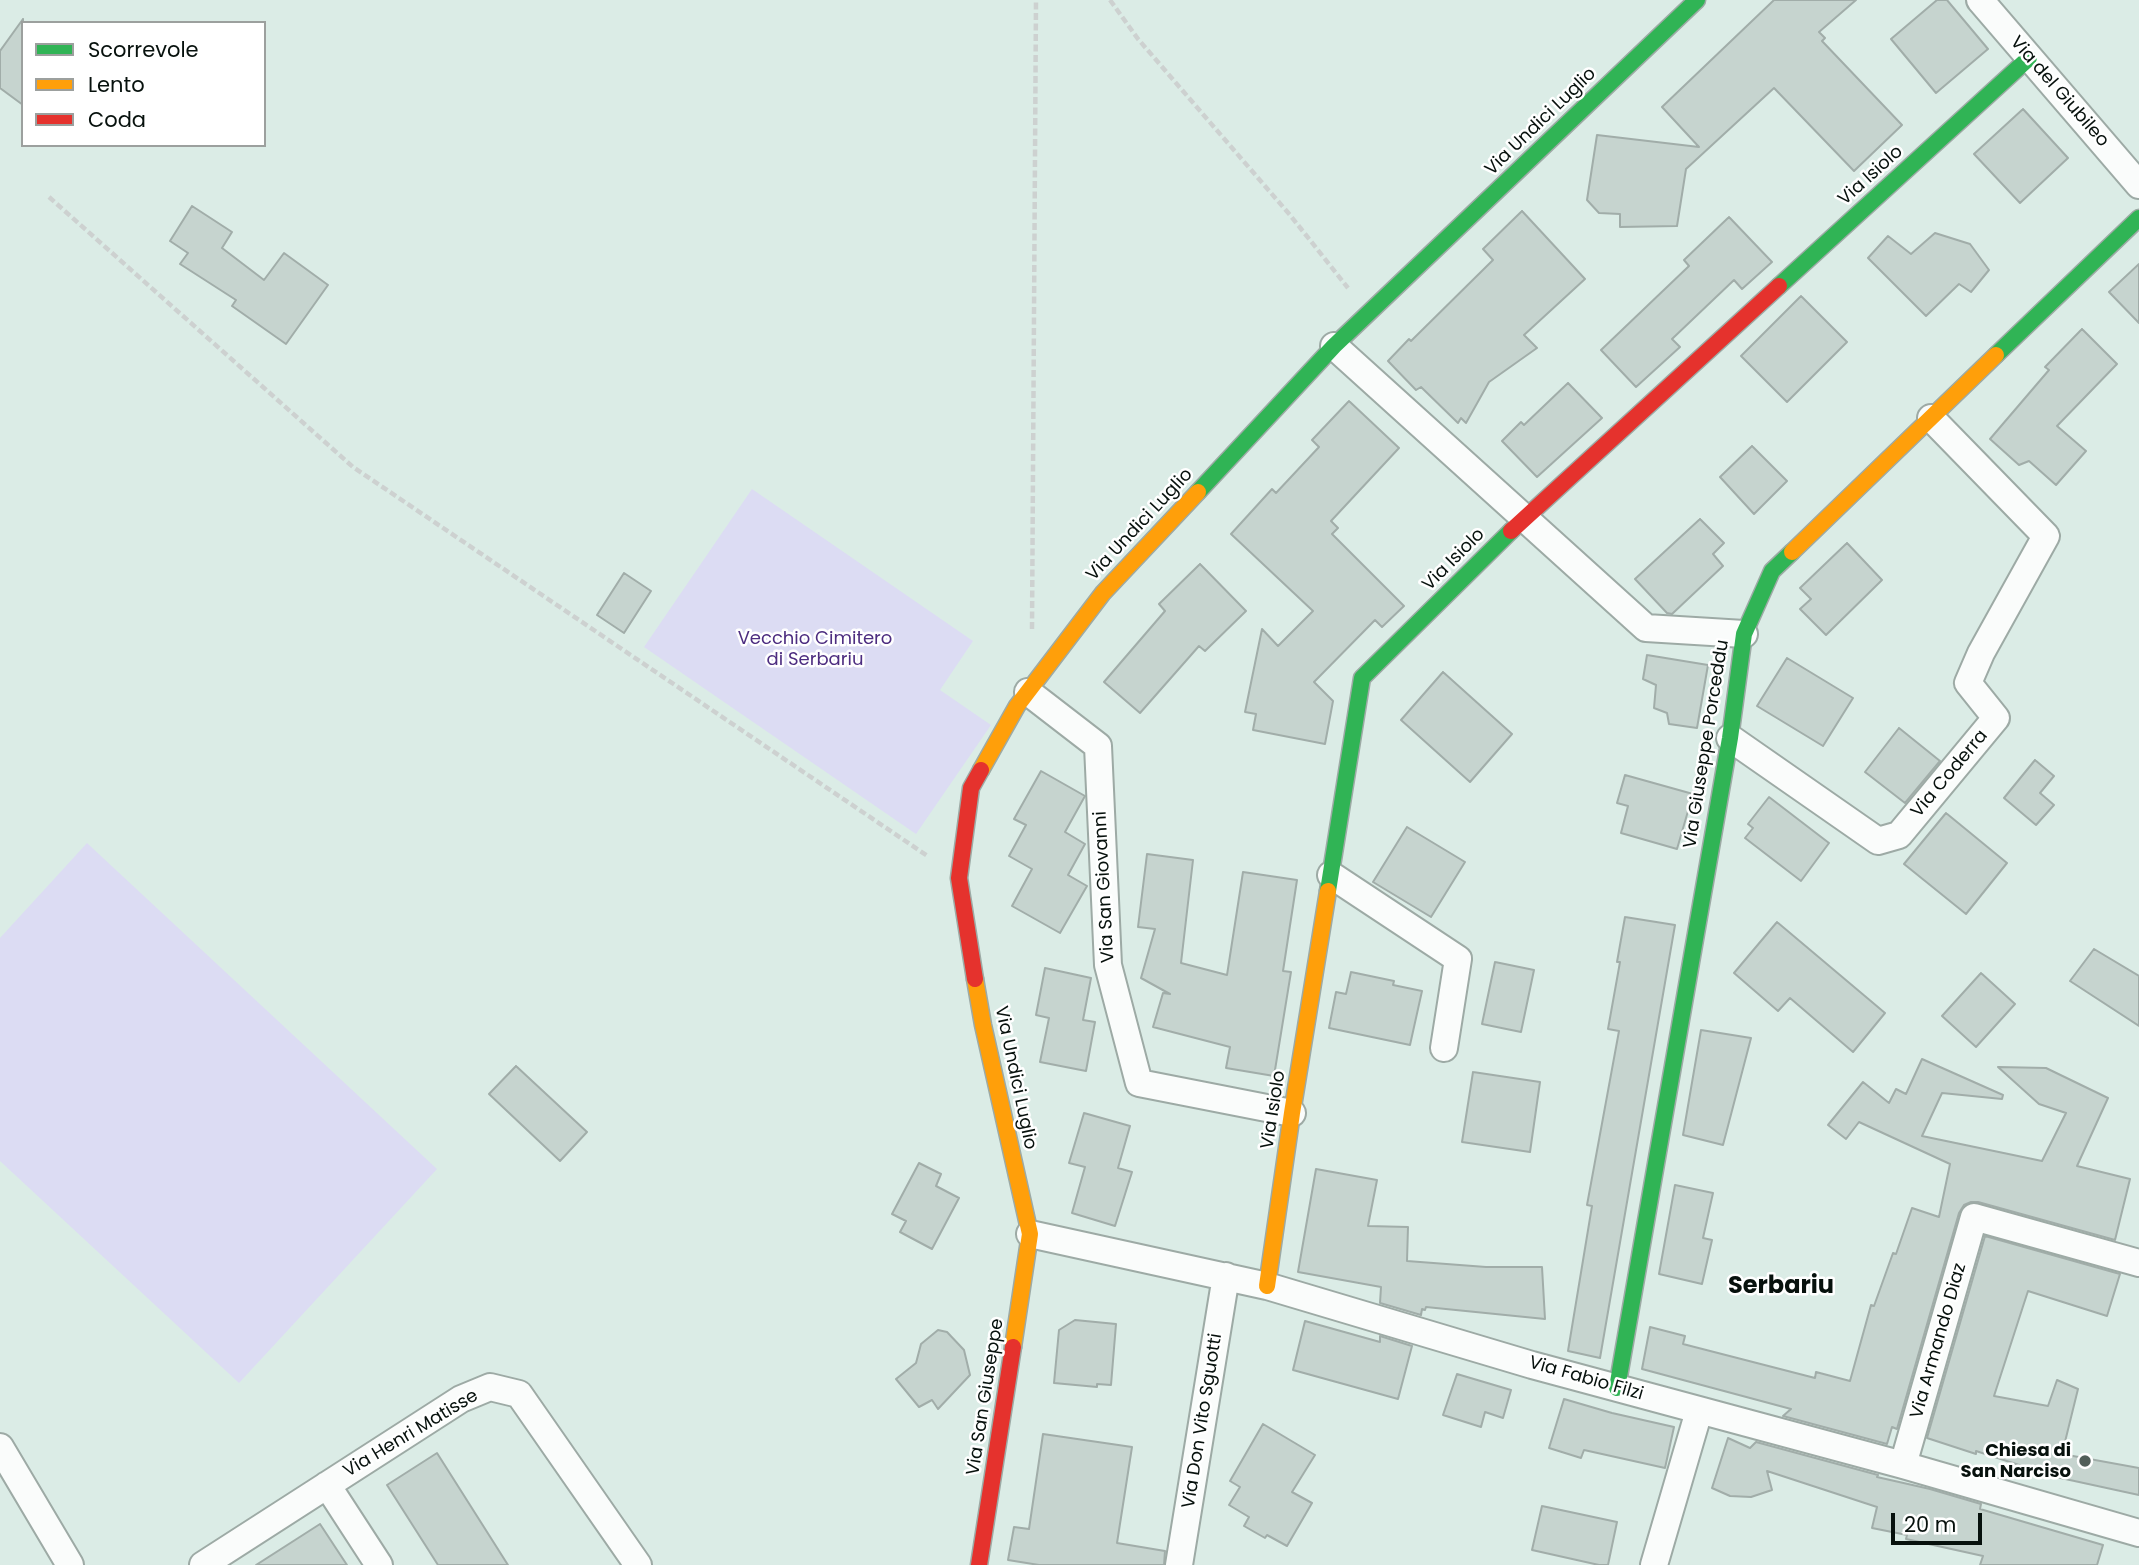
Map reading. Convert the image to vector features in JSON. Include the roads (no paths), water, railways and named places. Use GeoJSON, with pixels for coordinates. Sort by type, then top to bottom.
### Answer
{"type":"FeatureCollection","features":[{"type":"Feature","properties":{"kind":"street","name":"Via Undici Luglio"},"geometry":{"type":"LineString","coordinates":[[1030,1234],[983,1025],[959,878],[971,788],[1017,706],[1103,593],[1334,346],[1697,0]]}},
{"type":"Feature","properties":{"kind":"street","name":"Via del Giubileo"},"geometry":{"type":"LineString","coordinates":[[1980,0],[2139,185]]}},
{"type":"Feature","properties":{"kind":"street","name":"Via Isiolo"},"geometry":{"type":"LineString","coordinates":[[1267,1286],[1362,678],[1525,518],[2029,58]]}},
{"type":"Feature","properties":{"kind":"street","name":"Via Giuseppe Porceddu"},"geometry":{"type":"LineString","coordinates":[[1616,1388],[1730,738],[1744,634],[1772,571],[2139,218]]}},
{"type":"Feature","properties":{"kind":"street"},"geometry":{"type":"LineString","coordinates":[[1334,346],[1646,628],[1744,634]]}},
{"type":"Feature","properties":{"kind":"street","name":"Via Coderra"},"geometry":{"type":"LineString","coordinates":[[1730,738],[1878,841],[1899,835],[1996,718],[1968,682],[1981,653],[2046,536],[1931,418]]}},
{"type":"Feature","properties":{"kind":"street","name":"Via San Giovanni"},"geometry":{"type":"LineString","coordinates":[[1028,692],[1098,746],[1108,964],[1139,1083],[1292,1113]]}},
{"type":"Feature","properties":{"kind":"street"},"geometry":{"type":"LineString","coordinates":[[1331,875],[1458,959],[1444,1048]]}},
{"type":"Feature","properties":{"kind":"street","name":"Via Armando Diaz"},"geometry":{"type":"LineString","coordinates":[[1903,1465],[1974,1217],[2139,1263]]}},
{"type":"Feature","properties":{"kind":"street","name":"Via Fabio Filzi"},"geometry":{"type":"LineString","coordinates":[[1030,1234],[1267,1286],[1616,1388],[1903,1465],[2139,1533]]}},
{"type":"Feature","properties":{"kind":"street","name":"Via San Giuseppe"},"geometry":{"type":"LineString","coordinates":[[979,1565],[1030,1234]]}},
{"type":"Feature","properties":{"kind":"street","name":"Via Don Vito Sguotti"},"geometry":{"type":"LineString","coordinates":[[1179,1565],[1226,1276]]}},
{"type":"Feature","properties":{"kind":"street","name":"Via Henri Matisse"},"geometry":{"type":"LineString","coordinates":[[203,1565],[461,1399],[490,1387],[519,1394],[638,1565]]}},
{"type":"Feature","properties":{"kind":"street"},"geometry":{"type":"LineString","coordinates":[[1654,1565],[1699,1410]]}},
{"type":"Feature","properties":{"kind":"street"},"geometry":{"type":"LineString","coordinates":[[0,1447],[70,1565]]}},
{"type":"Feature","properties":{"kind":"street"},"geometry":{"type":"LineString","coordinates":[[327,1485],[379,1565]]}},
{"type":"Feature","properties":{"kind":"place","name":"Chiesa di San Narciso"},"geometry":{"type":"Point","coordinates":[2085,1461]}},
{"type":"Feature","properties":{"kind":"district","name":"Serbariu"},"geometry":{"type":"Point","coordinates":[1781,1287]}},
{"type":"Feature","properties":{"kind":"park label","name":"Vecchio Cimitero di Serbariu"},"geometry":{"type":"Point","coordinates":[815,649]}}]}
